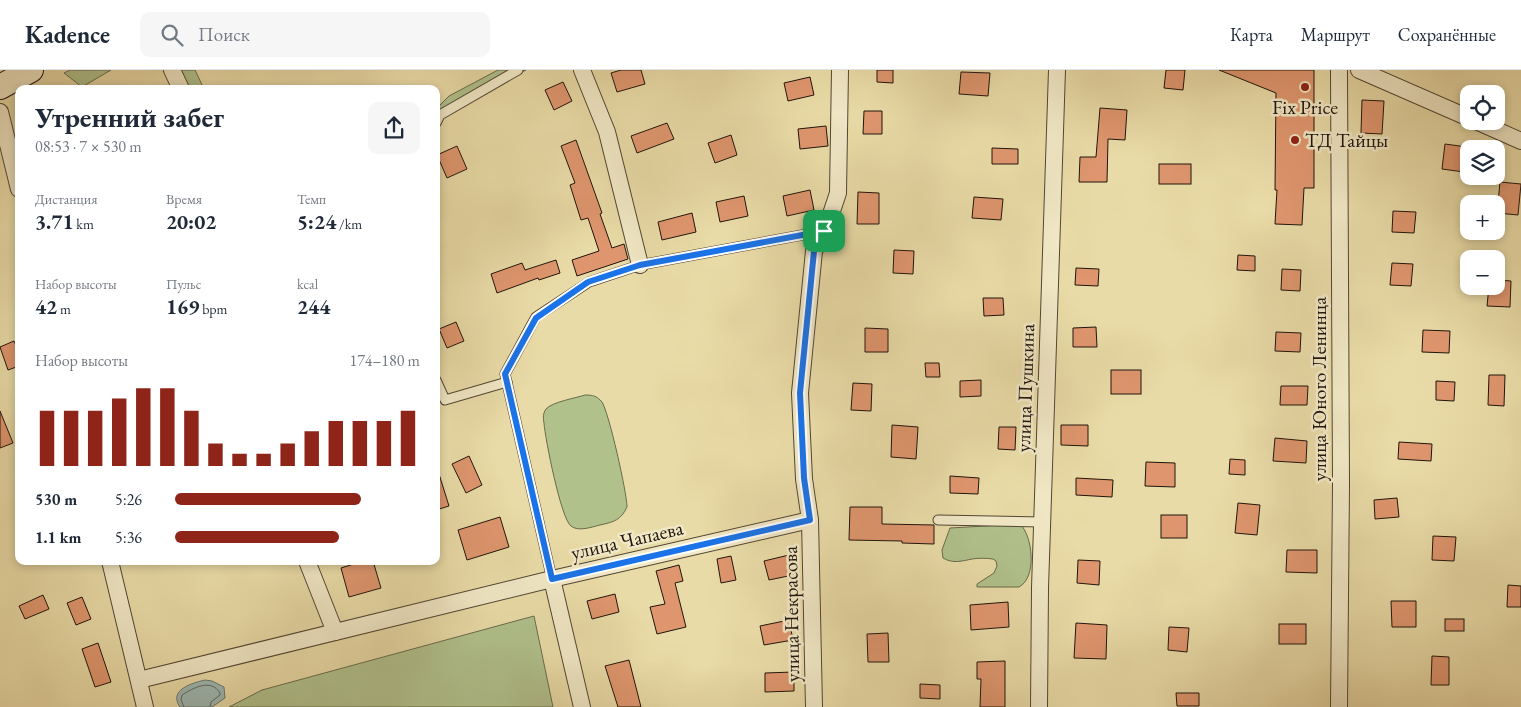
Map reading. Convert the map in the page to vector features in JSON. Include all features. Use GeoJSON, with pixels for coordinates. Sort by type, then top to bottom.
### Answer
{"type":"FeatureCollection","features":[{"type":"Feature","properties":{"kind":"main road"},"geometry":{"type":"LineString","coordinates":[[0,87],[30,70]]}},
{"type":"Feature","properties":{"kind":"street"},"geometry":{"type":"LineString","coordinates":[[172,70],[179,85]]}},
{"type":"Feature","properties":{"kind":"street"},"geometry":{"type":"LineString","coordinates":[[582,70],[607,132],[640,265]]}},
{"type":"Feature","properties":{"kind":"street","name":"улица Некрасова"},"geometry":{"type":"LineString","coordinates":[[814,707],[810,520],[804,478],[800,393],[814,251],[824,231],[838,193],[840,70]]}},
{"type":"Feature","properties":{"kind":"street","name":"улица Пушкина"},"geometry":{"type":"LineString","coordinates":[[1040,707],[1040,588],[1056,70]]}},
{"type":"Feature","properties":{"kind":"street","name":"улица Юного Ленинца"},"geometry":{"type":"LineString","coordinates":[[1339,70],[1341,484],[1339,707]]}},
{"type":"Feature","properties":{"kind":"street"},"geometry":{"type":"LineString","coordinates":[[1360,70],[1460,114]]}},
{"type":"Feature","properties":{"kind":"street"},"geometry":{"type":"LineString","coordinates":[[0,112],[15,173]]}},
{"type":"Feature","properties":{"kind":"street"},"geometry":{"type":"LineString","coordinates":[[1496,130],[1521,141]]}},
{"type":"Feature","properties":{"kind":"street","name":"улица Чапаева"},"geometry":{"type":"LineString","coordinates":[[582,707],[552,579],[810,520]]}},
{"type":"Feature","properties":{"kind":"street"},"geometry":{"type":"LineString","coordinates":[[111,565],[145,707]]}},
{"type":"Feature","properties":{"kind":"street"},"geometry":{"type":"LineString","coordinates":[[309,565],[335,632]]}},
{"type":"Feature","properties":{"kind":"street"},"geometry":{"type":"LineString","coordinates":[[139,680],[552,579]]}},
{"type":"Feature","properties":{"kind":"lane"},"geometry":{"type":"LineString","coordinates":[[440,115],[518,70]]}},
{"type":"Feature","properties":{"kind":"lane"},"geometry":{"type":"LineString","coordinates":[[552,579],[505,374],[536,318],[588,282],[640,265],[824,231]]}},
{"type":"Feature","properties":{"kind":"lane"},"geometry":{"type":"LineString","coordinates":[[440,389],[445,400],[507,382]]}},
{"type":"Feature","properties":{"kind":"lane"},"geometry":{"type":"LineString","coordinates":[[938,520],[1042,522]]}},
{"type":"Feature","properties":{"kind":"green space"},"geometry":{"type":"Polygon","coordinates":[[[70,70],[111,70],[85,85],[79,85],[64,73],[70,70]]]}},
{"type":"Feature","properties":{"kind":"green space"},"geometry":{"type":"Polygon","coordinates":[[[165,70],[195,70],[202,85],[172,85],[165,70]]]}},
{"type":"Feature","properties":{"kind":"green space"},"geometry":{"type":"Polygon","coordinates":[[[498,70],[526,70],[440,114],[440,105],[449,96],[498,70]]]}},
{"type":"Feature","properties":{"kind":"green space"},"geometry":{"type":"Polygon","coordinates":[[[585,395],[598,398],[605,409],[617,453],[627,507],[620,518],[581,529],[571,526],[563,509],[550,460],[543,417],[546,409],[549,407],[559,402],[585,395]]]}},
{"type":"Feature","properties":{"kind":"green space"},"geometry":{"type":"Polygon","coordinates":[[[1020,524],[1028,538],[1031,566],[1025,582],[1019,587],[977,587],[977,584],[994,573],[997,566],[996,561],[993,559],[977,558],[954,561],[943,558],[942,550],[950,528],[1020,524]]]}},
{"type":"Feature","properties":{"kind":"green space"},"geometry":{"type":"Polygon","coordinates":[[[534,616],[553,707],[229,707],[262,690],[534,616]]]}},
{"type":"Feature","properties":{"kind":"water"},"geometry":{"type":"Polygon","coordinates":[[[205,680],[224,687],[225,698],[212,707],[180,707],[177,701],[179,692],[188,685],[205,680]]]}},
{"type":"Feature","properties":{"kind":"building"},"geometry":{"type":"Polygon","coordinates":[[[621,70],[641,70],[645,84],[617,92],[611,73],[621,70]]]}},
{"type":"Feature","properties":{"kind":"building"},"geometry":{"type":"Polygon","coordinates":[[[877,70],[893,70],[893,83],[877,82],[877,70]]]}},
{"type":"Feature","properties":{"kind":"building"},"geometry":{"type":"Polygon","coordinates":[[[1166,70],[1185,70],[1183,90],[1164,88],[1166,70]]]}},
{"type":"Feature","properties":{"kind":"building","name":"ТД Тайцы"},"geometry":{"type":"Polygon","coordinates":[[[1219,70],[1314,70],[1314,188],[1304,188],[1302,225],[1275,224],[1277,190],[1275,190],[1276,93],[1219,70]]]}},
{"type":"Feature","properties":{"kind":"building"},"geometry":{"type":"Polygon","coordinates":[[[961,72],[990,73],[988,96],[959,94],[961,72]]]}},
{"type":"Feature","properties":{"kind":"building"},"geometry":{"type":"Polygon","coordinates":[[[810,77],[814,95],[788,101],[784,83],[810,77]]]}},
{"type":"Feature","properties":{"kind":"building"},"geometry":{"type":"Polygon","coordinates":[[[563,82],[572,101],[554,110],[545,90],[563,82]]]}},
{"type":"Feature","properties":{"kind":"building"},"geometry":{"type":"Polygon","coordinates":[[[1362,100],[1384,101],[1382,134],[1361,133],[1362,100]]]}},
{"type":"Feature","properties":{"kind":"building"},"geometry":{"type":"Polygon","coordinates":[[[1100,108],[1127,110],[1125,140],[1108,139],[1107,182],[1079,182],[1080,157],[1096,157],[1100,108]]]}},
{"type":"Feature","properties":{"kind":"building"},"geometry":{"type":"Polygon","coordinates":[[[864,111],[882,111],[882,134],[863,134],[864,111]]]}},
{"type":"Feature","properties":{"kind":"building"},"geometry":{"type":"Polygon","coordinates":[[[667,123],[674,139],[637,153],[631,136],[667,123]]]}},
{"type":"Feature","properties":{"kind":"building"},"geometry":{"type":"Polygon","coordinates":[[[826,126],[828,146],[800,149],[798,129],[826,126]]]}},
{"type":"Feature","properties":{"kind":"building"},"geometry":{"type":"Polygon","coordinates":[[[731,135],[737,155],[715,163],[708,143],[731,135]]]}},
{"type":"Feature","properties":{"kind":"building"},"geometry":{"type":"Polygon","coordinates":[[[576,140],[602,213],[600,214],[612,248],[624,244],[628,259],[577,276],[572,260],[599,251],[588,218],[581,220],[570,185],[575,183],[561,146],[576,140]]]}},
{"type":"Feature","properties":{"kind":"building"},"geometry":{"type":"Polygon","coordinates":[[[1445,144],[1460,146],[1460,171],[1442,169],[1445,144]]]}},
{"type":"Feature","properties":{"kind":"building"},"geometry":{"type":"Polygon","coordinates":[[[457,146],[467,169],[447,178],[440,162],[440,154],[457,146]]]}},
{"type":"Feature","properties":{"kind":"building"},"geometry":{"type":"Polygon","coordinates":[[[992,148],[1018,149],[1018,164],[992,164],[992,148]]]}},
{"type":"Feature","properties":{"kind":"building"},"geometry":{"type":"Polygon","coordinates":[[[1159,164],[1191,164],[1191,184],[1159,184],[1159,164]]]}},
{"type":"Feature","properties":{"kind":"building"},"geometry":{"type":"Polygon","coordinates":[[[1505,182],[1521,184],[1518,215],[1505,214],[1505,195],[1499,195],[1500,185],[1505,185],[1505,182]]]}},
{"type":"Feature","properties":{"kind":"building"},"geometry":{"type":"Polygon","coordinates":[[[810,190],[814,210],[787,216],[783,196],[810,190]]]}},
{"type":"Feature","properties":{"kind":"building"},"geometry":{"type":"Polygon","coordinates":[[[858,192],[879,193],[879,224],[857,224],[858,192]]]}},
{"type":"Feature","properties":{"kind":"building"},"geometry":{"type":"Polygon","coordinates":[[[744,196],[748,216],[720,222],[716,202],[744,196]]]}},
{"type":"Feature","properties":{"kind":"building"},"geometry":{"type":"Polygon","coordinates":[[[974,197],[1003,199],[1001,220],[972,218],[974,197]]]}},
{"type":"Feature","properties":{"kind":"building"},"geometry":{"type":"Polygon","coordinates":[[[1393,211],[1416,212],[1414,233],[1392,232],[1393,211]]]}},
{"type":"Feature","properties":{"kind":"building"},"geometry":{"type":"Polygon","coordinates":[[[692,213],[696,232],[662,240],[658,222],[692,213]]]}},
{"type":"Feature","properties":{"kind":"building"},"geometry":{"type":"Polygon","coordinates":[[[894,250],[914,251],[913,274],[893,273],[894,250]]]}},
{"type":"Feature","properties":{"kind":"building"},"geometry":{"type":"Polygon","coordinates":[[[1238,255],[1255,256],[1255,271],[1237,270],[1238,255]]]}},
{"type":"Feature","properties":{"kind":"building"},"geometry":{"type":"Polygon","coordinates":[[[556,260],[560,273],[539,280],[538,278],[497,293],[491,274],[522,263],[525,270],[556,260]]]}},
{"type":"Feature","properties":{"kind":"building"},"geometry":{"type":"Polygon","coordinates":[[[1392,263],[1413,264],[1411,286],[1390,285],[1392,263]]]}},
{"type":"Feature","properties":{"kind":"building"},"geometry":{"type":"Polygon","coordinates":[[[1076,268],[1099,269],[1098,286],[1075,285],[1076,268]]]}},
{"type":"Feature","properties":{"kind":"building"},"geometry":{"type":"Polygon","coordinates":[[[1282,269],[1301,270],[1300,291],[1281,290],[1282,269]]]}},
{"type":"Feature","properties":{"kind":"building"},"geometry":{"type":"Polygon","coordinates":[[[1505,281],[1511,281],[1510,307],[1487,306],[1488,295],[1505,295],[1505,281]]]}},
{"type":"Feature","properties":{"kind":"building"},"geometry":{"type":"Polygon","coordinates":[[[983,298],[1003,298],[1004,315],[984,316],[983,298]]]}},
{"type":"Feature","properties":{"kind":"building"},"geometry":{"type":"Polygon","coordinates":[[[456,322],[464,341],[447,348],[440,329],[456,322]]]}},
{"type":"Feature","properties":{"kind":"building"},"geometry":{"type":"Polygon","coordinates":[[[1096,327],[1097,347],[1073,347],[1073,328],[1096,327]]]}},
{"type":"Feature","properties":{"kind":"building"},"geometry":{"type":"Polygon","coordinates":[[[865,328],[888,329],[888,352],[865,352],[865,328]]]}},
{"type":"Feature","properties":{"kind":"building"},"geometry":{"type":"Polygon","coordinates":[[[1423,330],[1450,331],[1449,353],[1422,352],[1423,330]]]}},
{"type":"Feature","properties":{"kind":"building"},"geometry":{"type":"Polygon","coordinates":[[[1276,332],[1301,333],[1300,352],[1275,351],[1276,332]]]}},
{"type":"Feature","properties":{"kind":"building"},"geometry":{"type":"Polygon","coordinates":[[[14,341],[15,367],[8,370],[0,347],[14,341]]]}},
{"type":"Feature","properties":{"kind":"building"},"geometry":{"type":"Polygon","coordinates":[[[925,363],[939,363],[940,377],[926,377],[925,363]]]}},
{"type":"Feature","properties":{"kind":"building"},"geometry":{"type":"Polygon","coordinates":[[[1111,370],[1141,370],[1141,394],[1111,394],[1111,370]]]}},
{"type":"Feature","properties":{"kind":"building"},"geometry":{"type":"Polygon","coordinates":[[[1489,375],[1505,375],[1504,406],[1488,405],[1489,375]]]}},
{"type":"Feature","properties":{"kind":"building"},"geometry":{"type":"Polygon","coordinates":[[[981,380],[981,396],[960,397],[960,381],[981,380]]]}},
{"type":"Feature","properties":{"kind":"building"},"geometry":{"type":"Polygon","coordinates":[[[1436,381],[1455,382],[1454,401],[1436,400],[1436,381]]]}},
{"type":"Feature","properties":{"kind":"building"},"geometry":{"type":"Polygon","coordinates":[[[853,383],[872,384],[871,411],[851,410],[853,383]]]}},
{"type":"Feature","properties":{"kind":"building"},"geometry":{"type":"Polygon","coordinates":[[[1281,386],[1308,386],[1307,405],[1280,405],[1281,386]]]}},
{"type":"Feature","properties":{"kind":"building"},"geometry":{"type":"Polygon","coordinates":[[[0,411],[13,443],[0,448],[0,411]]]}},
{"type":"Feature","properties":{"kind":"building"},"geometry":{"type":"Polygon","coordinates":[[[892,425],[918,427],[916,459],[891,457],[892,425]]]}},
{"type":"Feature","properties":{"kind":"building"},"geometry":{"type":"Polygon","coordinates":[[[1061,425],[1088,425],[1088,446],[1061,445],[1061,425]]]}},
{"type":"Feature","properties":{"kind":"building"},"geometry":{"type":"Polygon","coordinates":[[[999,427],[1016,427],[1015,450],[998,449],[999,427]]]}},
{"type":"Feature","properties":{"kind":"building"},"geometry":{"type":"Polygon","coordinates":[[[1275,438],[1307,441],[1306,463],[1273,461],[1275,438]]]}},
{"type":"Feature","properties":{"kind":"building"},"geometry":{"type":"Polygon","coordinates":[[[1399,442],[1432,444],[1431,461],[1398,459],[1399,442]]]}},
{"type":"Feature","properties":{"kind":"building"},"geometry":{"type":"Polygon","coordinates":[[[469,456],[482,485],[466,493],[452,464],[469,456]]]}},
{"type":"Feature","properties":{"kind":"building"},"geometry":{"type":"Polygon","coordinates":[[[1230,459],[1245,460],[1245,475],[1229,474],[1230,459]]]}},
{"type":"Feature","properties":{"kind":"building"},"geometry":{"type":"Polygon","coordinates":[[[1146,462],[1175,463],[1175,487],[1145,486],[1146,462]]]}},
{"type":"Feature","properties":{"kind":"building"},"geometry":{"type":"Polygon","coordinates":[[[950,476],[979,478],[978,494],[950,493],[950,476]]]}},
{"type":"Feature","properties":{"kind":"building"},"geometry":{"type":"Polygon","coordinates":[[[440,477],[449,506],[440,509],[440,477]]]}},
{"type":"Feature","properties":{"kind":"building"},"geometry":{"type":"Polygon","coordinates":[[[1076,478],[1113,480],[1112,497],[1076,495],[1076,478]]]}},
{"type":"Feature","properties":{"kind":"building"},"geometry":{"type":"Polygon","coordinates":[[[1397,498],[1399,517],[1375,519],[1374,500],[1397,498]]]}},
{"type":"Feature","properties":{"kind":"building"},"geometry":{"type":"Polygon","coordinates":[[[1238,503],[1260,505],[1257,535],[1235,533],[1238,503]]]}},
{"type":"Feature","properties":{"kind":"building"},"geometry":{"type":"Polygon","coordinates":[[[850,507],[882,507],[882,524],[934,525],[934,544],[849,540],[850,507]]]}},
{"type":"Feature","properties":{"kind":"building"},"geometry":{"type":"Polygon","coordinates":[[[1161,515],[1187,515],[1187,538],[1161,538],[1161,515]]]}},
{"type":"Feature","properties":{"kind":"building"},"geometry":{"type":"Polygon","coordinates":[[[500,517],[509,547],[467,560],[458,530],[500,517]]]}},
{"type":"Feature","properties":{"kind":"building"},"geometry":{"type":"Polygon","coordinates":[[[1433,536],[1456,537],[1454,561],[1432,560],[1433,536]]]}},
{"type":"Feature","properties":{"kind":"building"},"geometry":{"type":"Polygon","coordinates":[[[1287,550],[1317,550],[1317,573],[1286,572],[1287,550]]]}},
{"type":"Feature","properties":{"kind":"building"},"geometry":{"type":"Polygon","coordinates":[[[789,555],[793,575],[769,580],[764,561],[789,555]]]}},
{"type":"Feature","properties":{"kind":"building"},"geometry":{"type":"Polygon","coordinates":[[[731,556],[736,580],[721,583],[717,559],[731,556]]]}},
{"type":"Feature","properties":{"kind":"building"},"geometry":{"type":"Polygon","coordinates":[[[1078,560],[1100,561],[1099,585],[1077,583],[1078,560]]]}},
{"type":"Feature","properties":{"kind":"building"},"geometry":{"type":"Polygon","coordinates":[[[350,565],[374,565],[381,588],[349,597],[341,568],[350,565]]]}},
{"type":"Feature","properties":{"kind":"building"},"geometry":{"type":"Polygon","coordinates":[[[679,565],[683,581],[675,583],[686,627],[657,634],[650,607],[665,604],[656,571],[679,565]]]}},
{"type":"Feature","properties":{"kind":"building"},"geometry":{"type":"Polygon","coordinates":[[[1508,585],[1521,586],[1521,607],[1507,607],[1508,585]]]}},
{"type":"Feature","properties":{"kind":"building"},"geometry":{"type":"Polygon","coordinates":[[[615,594],[619,612],[592,619],[587,601],[615,594]]]}},
{"type":"Feature","properties":{"kind":"building"},"geometry":{"type":"Polygon","coordinates":[[[43,595],[49,609],[25,619],[19,606],[43,595]]]}},
{"type":"Feature","properties":{"kind":"building"},"geometry":{"type":"Polygon","coordinates":[[[82,597],[91,619],[76,625],[67,603],[82,597]]]}},
{"type":"Feature","properties":{"kind":"building"},"geometry":{"type":"Polygon","coordinates":[[[1391,601],[1416,601],[1416,627],[1392,627],[1391,601]]]}},
{"type":"Feature","properties":{"kind":"building"},"geometry":{"type":"Polygon","coordinates":[[[1008,602],[1009,627],[971,630],[970,605],[1008,602]]]}},
{"type":"Feature","properties":{"kind":"building"},"geometry":{"type":"Polygon","coordinates":[[[1445,619],[1464,619],[1464,631],[1445,631],[1445,619]]]}},
{"type":"Feature","properties":{"kind":"building"},"geometry":{"type":"Polygon","coordinates":[[[789,620],[793,640],[764,645],[760,626],[789,620]]]}},
{"type":"Feature","properties":{"kind":"building"},"geometry":{"type":"Polygon","coordinates":[[[1076,623],[1107,625],[1106,659],[1074,658],[1076,623]]]}},
{"type":"Feature","properties":{"kind":"building"},"geometry":{"type":"Polygon","coordinates":[[[1279,624],[1306,624],[1306,644],[1279,644],[1279,624]]]}},
{"type":"Feature","properties":{"kind":"building"},"geometry":{"type":"Polygon","coordinates":[[[1169,627],[1189,628],[1187,652],[1168,650],[1169,627]]]}},
{"type":"Feature","properties":{"kind":"building"},"geometry":{"type":"Polygon","coordinates":[[[888,633],[889,662],[868,662],[867,634],[888,633]]]}},
{"type":"Feature","properties":{"kind":"building"},"geometry":{"type":"Polygon","coordinates":[[[98,643],[111,682],[95,687],[82,649],[98,643]]]}},
{"type":"Feature","properties":{"kind":"building"},"geometry":{"type":"Polygon","coordinates":[[[1432,656],[1449,657],[1449,685],[1431,685],[1432,656]]]}},
{"type":"Feature","properties":{"kind":"building"},"geometry":{"type":"Polygon","coordinates":[[[629,660],[641,707],[618,707],[605,666],[629,660]]]}},
{"type":"Feature","properties":{"kind":"building"},"geometry":{"type":"Polygon","coordinates":[[[1005,661],[1005,707],[980,707],[981,679],[977,679],[977,662],[1005,661]]]}},
{"type":"Feature","properties":{"kind":"building"},"geometry":{"type":"Polygon","coordinates":[[[794,672],[794,691],[765,692],[765,673],[794,672]]]}},
{"type":"Feature","properties":{"kind":"building"},"geometry":{"type":"Polygon","coordinates":[[[920,684],[940,685],[940,699],[920,698],[920,684]]]}},
{"type":"Feature","properties":{"kind":"building"},"geometry":{"type":"Polygon","coordinates":[[[1176,693],[1199,693],[1199,706],[1177,706],[1176,693]]]}},
{"type":"Feature","properties":{"kind":"place","name":"Fix Price"},"geometry":{"type":"Point","coordinates":[1305,87]}},
{"type":"Feature","properties":{"kind":"place","name":"ТД Тайцы"},"geometry":{"type":"Point","coordinates":[1295,140]}},
{"type":"Feature","properties":{"kind":"route"},"geometry":{"type":"LineString","coordinates":[[824,231],[814,251],[800,393],[804,478],[810,520],[552,579],[505,374],[536,318],[588,282],[640,265],[824,231]]}}]}
